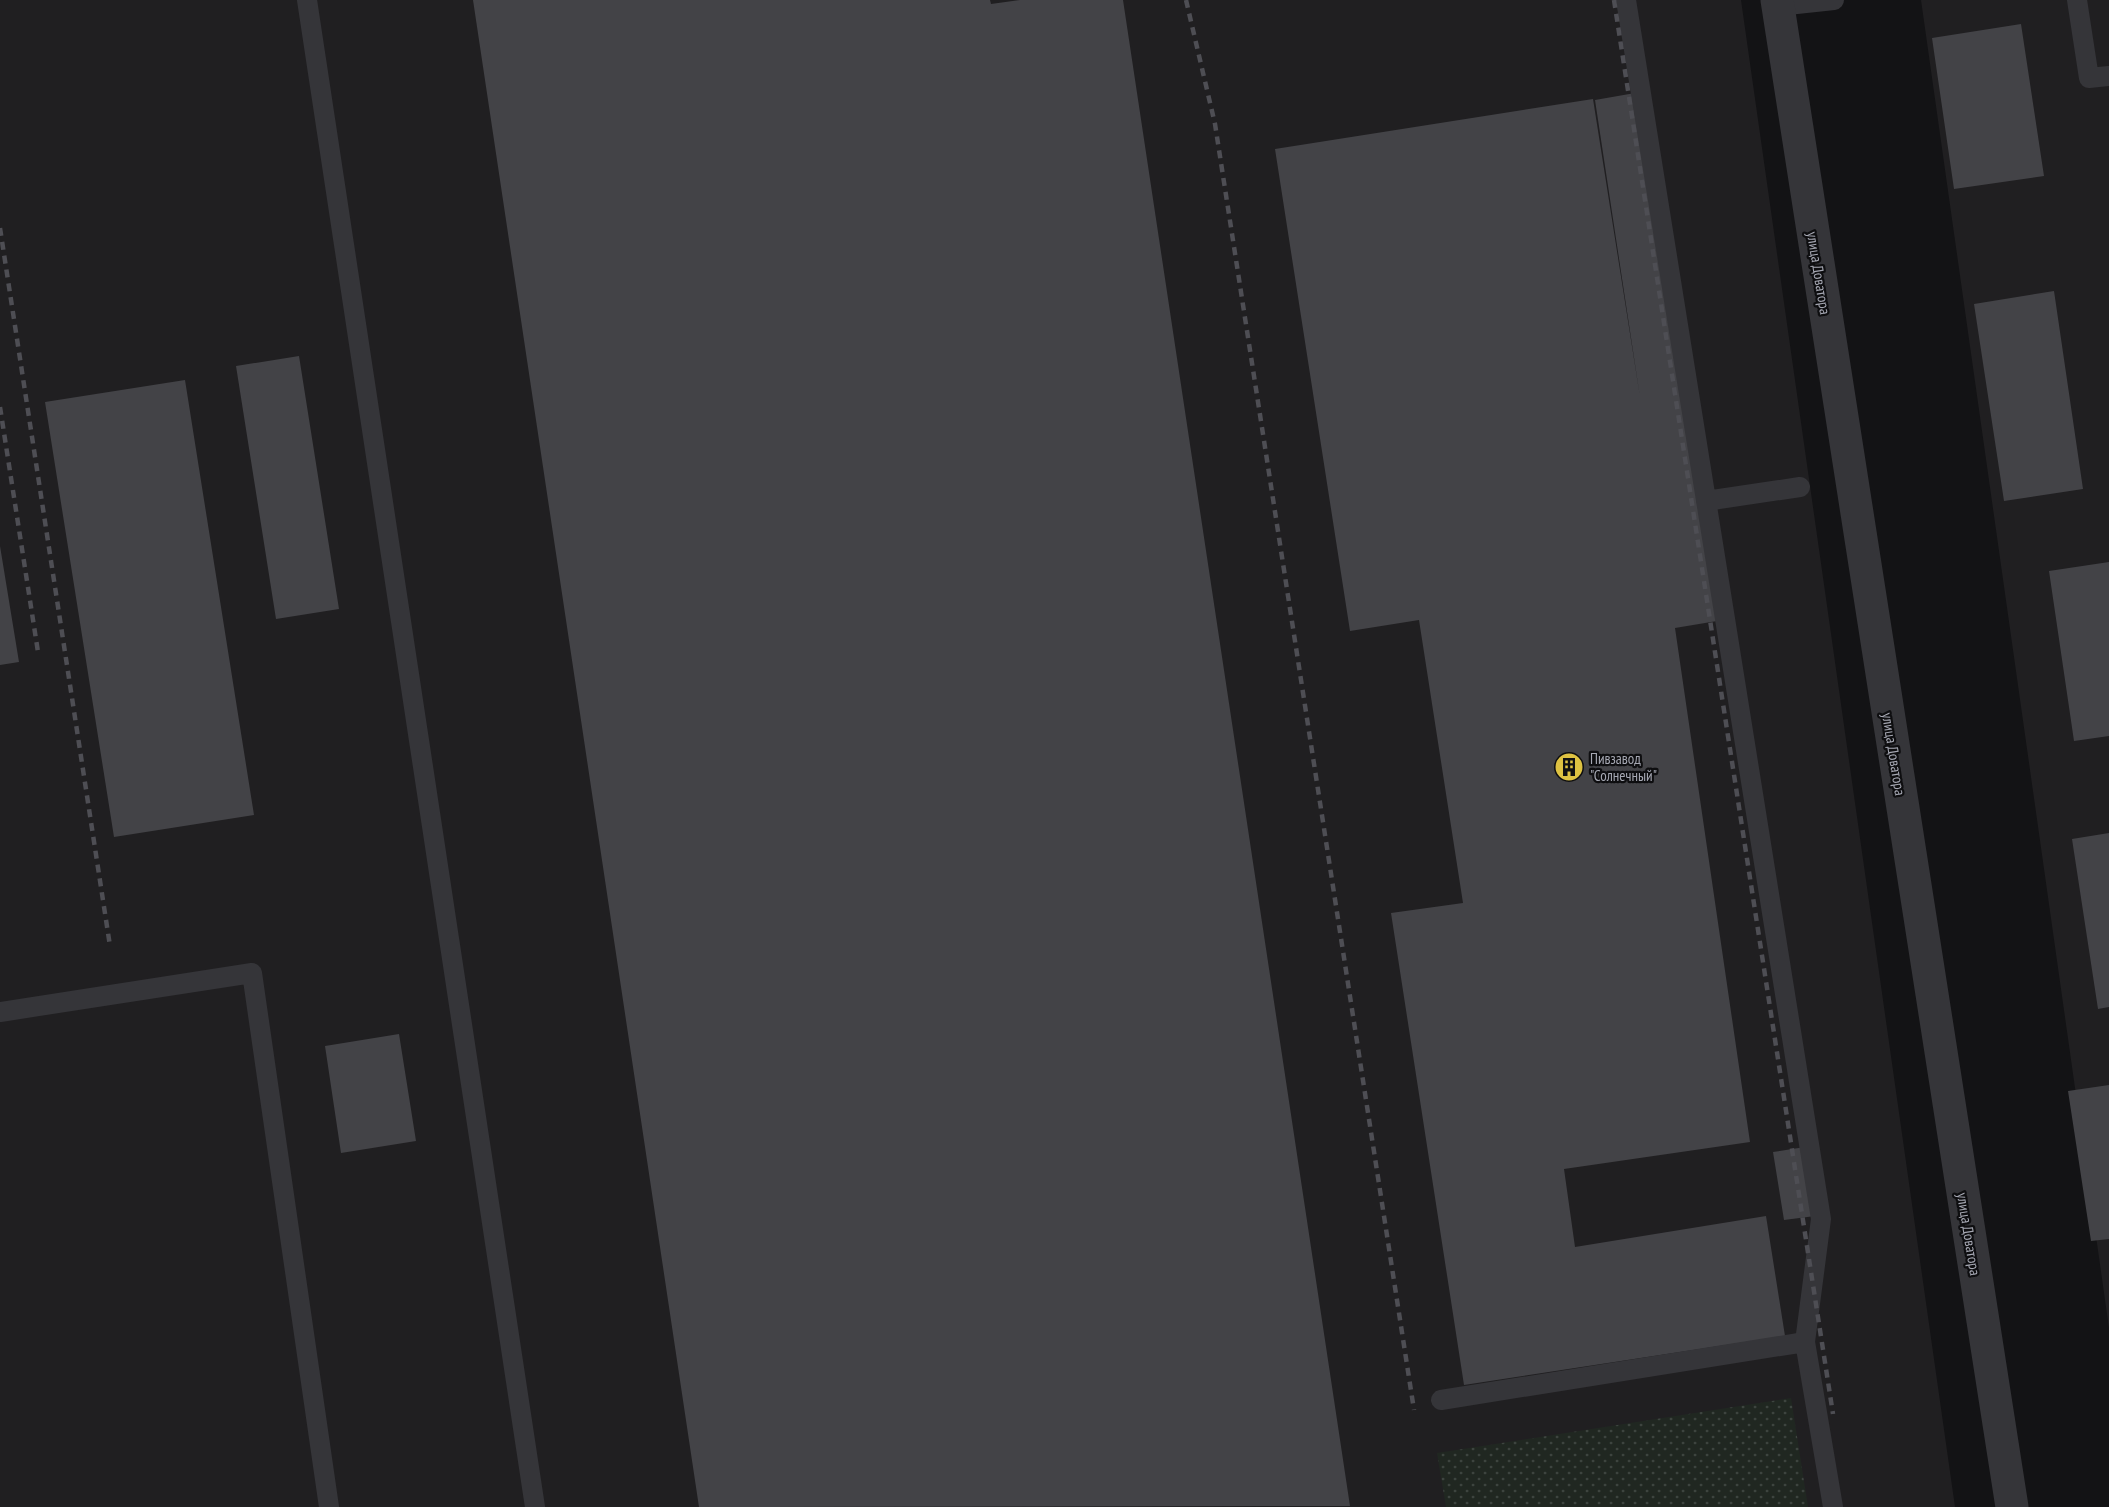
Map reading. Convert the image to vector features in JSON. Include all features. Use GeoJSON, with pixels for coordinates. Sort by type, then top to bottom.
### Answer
{"type":"FeatureCollection","features":[{"type":"Feature","properties":{"kind":"street","name":"улица Доватора"},"geometry":{"type":"LineString","coordinates":[[1777,3],[2012,1507]]}},
{"type":"Feature","properties":{"kind":"lane"},"geometry":{"type":"LineString","coordinates":[[307,0],[535,1507]]}},
{"type":"Feature","properties":{"kind":"lane"},"geometry":{"type":"LineString","coordinates":[[1626,0],[1821,1219],[1805,1342],[1833,1507]]}},
{"type":"Feature","properties":{"kind":"lane"},"geometry":{"type":"LineString","coordinates":[[1777,3],[1834,0]]}},
{"type":"Feature","properties":{"kind":"lane"},"geometry":{"type":"LineString","coordinates":[[2077,0],[2089,78],[2109,76]]}},
{"type":"Feature","properties":{"kind":"lane"},"geometry":{"type":"LineString","coordinates":[[1706,501],[1800,487]]}},
{"type":"Feature","properties":{"kind":"lane"},"geometry":{"type":"LineString","coordinates":[[0,1012],[252,973],[329,1507]]}},
{"type":"Feature","properties":{"kind":"lane"},"geometry":{"type":"LineString","coordinates":[[1441,1400],[1805,1342]]}},
{"type":"Feature","properties":{"kind":"shaded area"},"geometry":{"type":"Polygon","coordinates":[[[0,0],[1741,0],[1955,1507],[0,1507],[0,0]]]}},
{"type":"Feature","properties":{"kind":"shaded area"},"geometry":{"type":"Polygon","coordinates":[[[1921,0],[2109,0],[2109,1328],[1921,0]]]}},
{"type":"Feature","properties":{"kind":"shaded area"},"geometry":{"type":"Polygon","coordinates":[[[1791,1398],[1808,1507],[1446,1507],[1437,1453],[1791,1398]]]}},
{"type":"Feature","properties":{"kind":"building"},"geometry":{"type":"Polygon","coordinates":[[[473,0],[990,0],[991,4],[1020,0],[1123,0],[1350,1506],[699,1507],[473,0]]]}},
{"type":"Feature","properties":{"kind":"building"},"geometry":{"type":"Polygon","coordinates":[[[2021,24],[2044,176],[1954,189],[1932,38],[2021,24]]]}},
{"type":"Feature","properties":{"kind":"building","name":"Пивзавод \"Солнечный\""},"geometry":{"type":"Polygon","coordinates":[[[1635,93],[1717,621],[1675,628],[1750,1142],[1564,1169],[1575,1247],[1766,1216],[1785,1336],[1464,1385],[1391,913],[1463,903],[1419,620],[1350,631],[1275,149],[1593,99],[1640,397],[1595,100],[1635,93]]]}},
{"type":"Feature","properties":{"kind":"building"},"geometry":{"type":"Polygon","coordinates":[[[2054,291],[2083,489],[2004,501],[1974,304],[2054,291]]]}},
{"type":"Feature","properties":{"kind":"building"},"geometry":{"type":"Polygon","coordinates":[[[299,356],[339,609],[276,619],[236,366],[299,356]]]}},
{"type":"Feature","properties":{"kind":"building"},"geometry":{"type":"Polygon","coordinates":[[[185,380],[254,815],[114,837],[45,402],[185,380]]]}},
{"type":"Feature","properties":{"kind":"building"},"geometry":{"type":"Polygon","coordinates":[[[0,546],[19,662],[0,665],[0,546]]]}},
{"type":"Feature","properties":{"kind":"building"},"geometry":{"type":"Polygon","coordinates":[[[2109,562],[2109,736],[2074,741],[2049,571],[2109,562]]]}},
{"type":"Feature","properties":{"kind":"building"},"geometry":{"type":"Polygon","coordinates":[[[2109,833],[2109,1007],[2098,1009],[2072,839],[2109,833]]]}},
{"type":"Feature","properties":{"kind":"building"},"geometry":{"type":"Polygon","coordinates":[[[399,1034],[416,1141],[341,1153],[325,1046],[399,1034]]]}},
{"type":"Feature","properties":{"kind":"building"},"geometry":{"type":"Polygon","coordinates":[[[2109,1085],[2109,1239],[2091,1241],[2068,1091],[2109,1085]]]}},
{"type":"Feature","properties":{"kind":"building"},"geometry":{"type":"Polygon","coordinates":[[[1805,1147],[1815,1216],[1784,1220],[1773,1152],[1805,1147]]]}},
{"type":"Feature","properties":{"kind":"railway"},"geometry":{"type":"LineString","coordinates":[[1186,0],[1215,124],[1414,1410]]}},
{"type":"Feature","properties":{"kind":"railway"},"geometry":{"type":"LineString","coordinates":[[1614,0],[1833,1414]]}},
{"type":"Feature","properties":{"kind":"railway"},"geometry":{"type":"LineString","coordinates":[[0,228],[110,946]]}},
{"type":"Feature","properties":{"kind":"railway"},"geometry":{"type":"LineString","coordinates":[[0,407],[38,652]]}},
{"type":"Feature","properties":{"kind":"place","name":"Пивзавод \"Солнечный\""},"geometry":{"type":"Point","coordinates":[1569,767]}}]}
